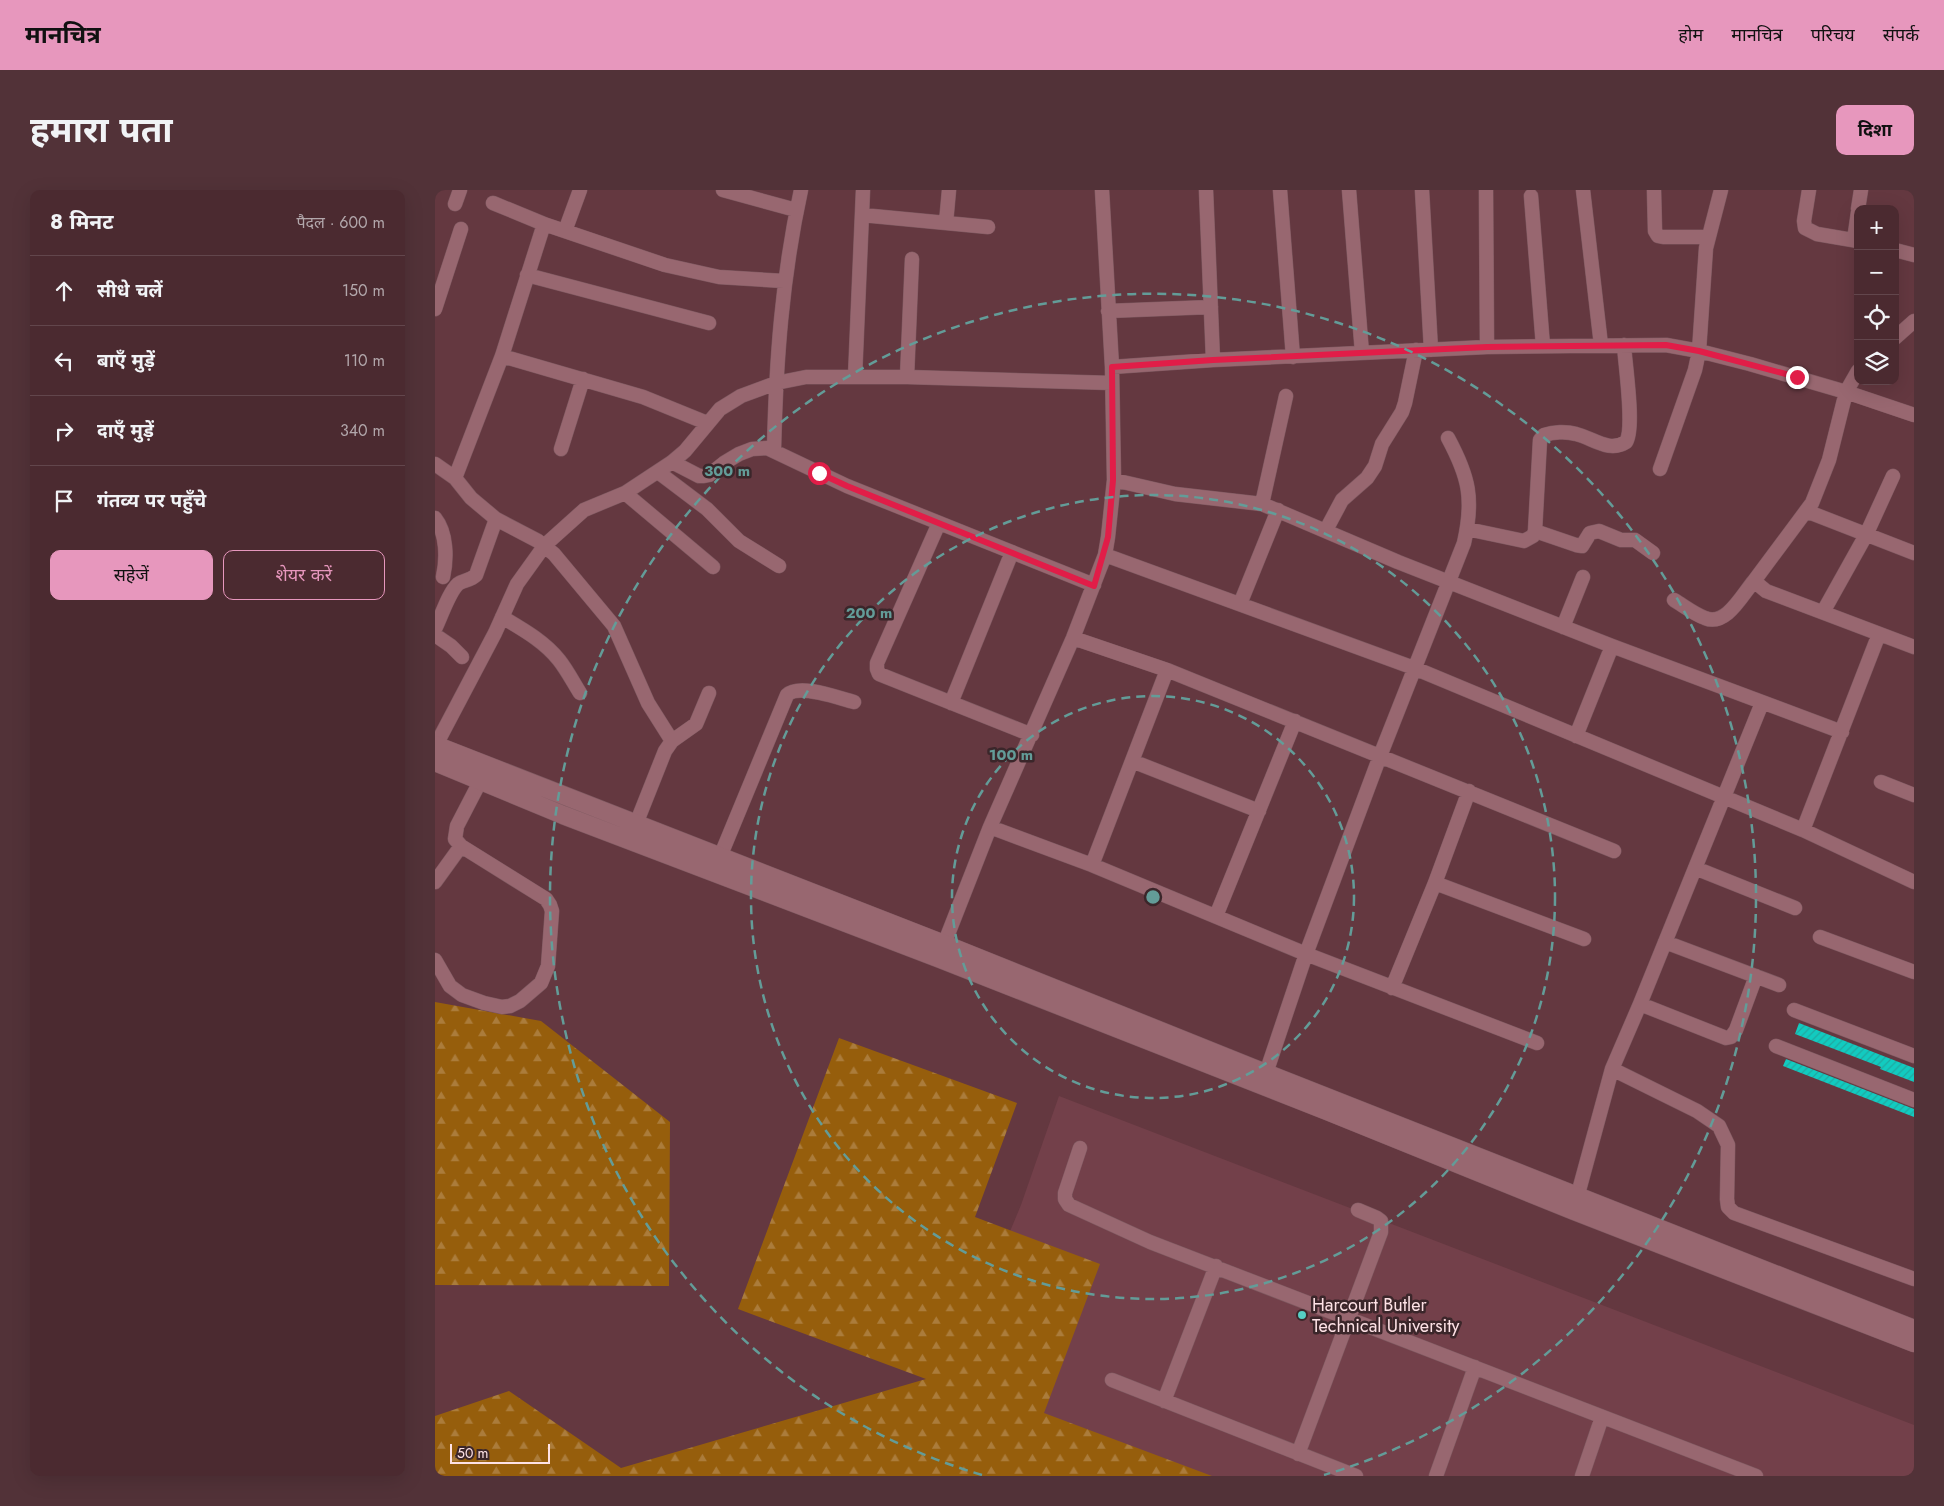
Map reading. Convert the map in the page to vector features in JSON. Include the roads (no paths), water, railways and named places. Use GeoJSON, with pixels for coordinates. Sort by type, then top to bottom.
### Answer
{"type":"FeatureCollection","features":[{"type":"Feature","properties":{"kind":"street"},"geometry":{"type":"LineString","coordinates":[[455,204],[460,190]]}},
{"type":"Feature","properties":{"kind":"street"},"geometry":{"type":"LineString","coordinates":[[565,231],[580,190]]}},
{"type":"Feature","properties":{"kind":"street"},"geometry":{"type":"LineString","coordinates":[[723,190],[796,210]]}},
{"type":"Feature","properties":{"kind":"street"},"geometry":{"type":"LineString","coordinates":[[774,450],[776,384],[784,281],[801,190]]}},
{"type":"Feature","properties":{"kind":"street"},"geometry":{"type":"LineString","coordinates":[[855,377],[863,190]]}},
{"type":"Feature","properties":{"kind":"street"},"geometry":{"type":"LineString","coordinates":[[946,223],[949,190]]}},
{"type":"Feature","properties":{"kind":"street"},"geometry":{"type":"LineString","coordinates":[[941,951],[991,827],[1073,638],[1105,555],[1113,480],[1112,367],[1102,190]]}},
{"type":"Feature","properties":{"kind":"street"},"geometry":{"type":"LineString","coordinates":[[1206,190],[1213,360]]}},
{"type":"Feature","properties":{"kind":"street"},"geometry":{"type":"LineString","coordinates":[[1280,190],[1293,357]]}},
{"type":"Feature","properties":{"kind":"street"},"geometry":{"type":"LineString","coordinates":[[1349,190],[1362,353]]}},
{"type":"Feature","properties":{"kind":"street"},"geometry":{"type":"LineString","coordinates":[[1422,190],[1431,350]]}},
{"type":"Feature","properties":{"kind":"street"},"geometry":{"type":"LineString","coordinates":[[1486,190],[1487,347]]}},
{"type":"Feature","properties":{"kind":"street"},"geometry":{"type":"LineString","coordinates":[[1583,190],[1601,345]]}},
{"type":"Feature","properties":{"kind":"street"},"geometry":{"type":"LineString","coordinates":[[1654,190],[1655,231],[1658,236],[1708,237]]}},
{"type":"Feature","properties":{"kind":"street"},"geometry":{"type":"LineString","coordinates":[[1660,469],[1690,388],[1699,351],[1708,237],[1721,190]]}},
{"type":"Feature","properties":{"kind":"street"},"geometry":{"type":"LineString","coordinates":[[1809,190],[1804,221],[1805,228],[1817,234],[1854,240]]}},
{"type":"Feature","properties":{"kind":"street"},"geometry":{"type":"LineString","coordinates":[[1859,205],[1861,190]]}},
{"type":"Feature","properties":{"kind":"street"},"geometry":{"type":"LineString","coordinates":[[1531,196],[1543,346]]}},
{"type":"Feature","properties":{"kind":"street"},"geometry":{"type":"LineString","coordinates":[[493,203],[544,224],[643,259],[688,271],[719,276],[784,281]]}},
{"type":"Feature","properties":{"kind":"street"},"geometry":{"type":"LineString","coordinates":[[862,215],[988,227]]}},
{"type":"Feature","properties":{"kind":"street"},"geometry":{"type":"LineString","coordinates":[[455,478],[502,356],[544,224]]}},
{"type":"Feature","properties":{"kind":"street"},"geometry":{"type":"LineString","coordinates":[[435,309],[461,229]]}},
{"type":"Feature","properties":{"kind":"street"},"geometry":{"type":"LineString","coordinates":[[1899,251],[1914,255]]}},
{"type":"Feature","properties":{"kind":"street"},"geometry":{"type":"LineString","coordinates":[[907,377],[911,258]]}},
{"type":"Feature","properties":{"kind":"street"},"geometry":{"type":"LineString","coordinates":[[527,275],[709,323]]}},
{"type":"Feature","properties":{"kind":"street"},"geometry":{"type":"LineString","coordinates":[[1108,311],[1211,308]]}},
{"type":"Feature","properties":{"kind":"street"},"geometry":{"type":"LineString","coordinates":[[1899,334],[1914,321]]}},
{"type":"Feature","properties":{"kind":"street"},"geometry":{"type":"LineString","coordinates":[[1467,529],[1523,541],[1533,536],[1535,531],[1540,440],[1544,435],[1578,434],[1614,447],[1623,444],[1628,439],[1629,414],[1624,345]]}},
{"type":"Feature","properties":{"kind":"street"},"geometry":{"type":"LineString","coordinates":[[1112,367],[1213,360],[1487,347],[1666,345],[1699,351],[1846,392],[1914,415]]}},
{"type":"Feature","properties":{"kind":"street"},"geometry":{"type":"LineString","coordinates":[[1326,530],[1342,500],[1367,478],[1375,466],[1382,444],[1402,412],[1415,350]]}},
{"type":"Feature","properties":{"kind":"street"},"geometry":{"type":"LineString","coordinates":[[502,356],[661,403],[698,419]]}},
{"type":"Feature","properties":{"kind":"street"},"geometry":{"type":"LineString","coordinates":[[853,917],[720,857],[643,833],[563,815],[484,773],[435,751],[493,638],[517,584],[545,545],[584,510],[625,493],[673,462],[685,451],[698,419],[741,396],[776,384],[806,377],[907,377],[1112,382]]}},
{"type":"Feature","properties":{"kind":"street"},"geometry":{"type":"LineString","coordinates":[[1674,600],[1705,618],[1722,619],[1754,581],[1812,503],[1825,474],[1846,392],[1854,378]]}},
{"type":"Feature","properties":{"kind":"street"},"geometry":{"type":"LineString","coordinates":[[561,449],[583,379]]}},
{"type":"Feature","properties":{"kind":"street"},"geometry":{"type":"LineString","coordinates":[[1262,504],[1286,396]]}},
{"type":"Feature","properties":{"kind":"street"},"geometry":{"type":"LineString","coordinates":[[1264,1079],[1306,954],[1380,756],[1464,543],[1468,509],[1467,482],[1460,460],[1448,438]]}},
{"type":"Feature","properties":{"kind":"street"},"geometry":{"type":"LineString","coordinates":[[673,462],[699,476],[704,476],[709,475],[732,458],[752,449],[761,447],[774,450],[832,480],[1094,586]]}},
{"type":"Feature","properties":{"kind":"street"},"geometry":{"type":"LineString","coordinates":[[435,464],[455,478],[471,498],[502,522],[545,545],[555,554],[614,626],[648,703],[672,741]]}},
{"type":"Feature","properties":{"kind":"street"},"geometry":{"type":"LineString","coordinates":[[658,472],[707,509],[739,541],[779,566]]}},
{"type":"Feature","properties":{"kind":"street"},"geometry":{"type":"LineString","coordinates":[[1823,612],[1866,535],[1893,476]]}},
{"type":"Feature","properties":{"kind":"street"},"geometry":{"type":"LineString","coordinates":[[1113,480],[1175,494],[1262,504],[1399,562],[1563,627],[1841,732]]}},
{"type":"Feature","properties":{"kind":"street"},"geometry":{"type":"LineString","coordinates":[[625,493],[713,567]]}},
{"type":"Feature","properties":{"kind":"street"},"geometry":{"type":"LineString","coordinates":[[1240,604],[1278,510]]}},
{"type":"Feature","properties":{"kind":"street"},"geometry":{"type":"LineString","coordinates":[[1806,511],[1914,553]]}},
{"type":"Feature","properties":{"kind":"street"},"geometry":{"type":"LineString","coordinates":[[435,518],[441,527],[445,556],[439,576],[461,582],[469,581],[476,575],[502,522]]}},
{"type":"Feature","properties":{"kind":"street"},"geometry":{"type":"LineString","coordinates":[[939,523],[877,663],[879,674],[1032,735]]}},
{"type":"Feature","properties":{"kind":"street"},"geometry":{"type":"LineString","coordinates":[[1535,531],[1582,546],[1590,533],[1599,531],[1621,540],[1635,540],[1653,553]]}},
{"type":"Feature","properties":{"kind":"street"},"geometry":{"type":"LineString","coordinates":[[951,703],[1012,552]]}},
{"type":"Feature","properties":{"kind":"street"},"geometry":{"type":"LineString","coordinates":[[1105,555],[1414,668],[1803,830],[1914,882]]}},
{"type":"Feature","properties":{"kind":"street"},"geometry":{"type":"LineString","coordinates":[[1563,627],[1583,577]]}},
{"type":"Feature","properties":{"kind":"street"},"geometry":{"type":"LineString","coordinates":[[1754,581],[1766,591],[1914,647]]}},
{"type":"Feature","properties":{"kind":"street"},"geometry":{"type":"LineString","coordinates":[[435,629],[455,588],[461,582]]}},
{"type":"Feature","properties":{"kind":"street"},"geometry":{"type":"LineString","coordinates":[[502,617],[533,636],[550,650],[558,659],[580,694]]}},
{"type":"Feature","properties":{"kind":"street"},"geometry":{"type":"LineString","coordinates":[[1803,830],[1879,634]]}},
{"type":"Feature","properties":{"kind":"street"},"geometry":{"type":"LineString","coordinates":[[435,635],[451,646],[462,657]]}},
{"type":"Feature","properties":{"kind":"street"},"geometry":{"type":"LineString","coordinates":[[1073,638],[1167,670],[1614,851]]}},
{"type":"Feature","properties":{"kind":"street"},"geometry":{"type":"LineString","coordinates":[[1576,736],[1612,646]]}},
{"type":"Feature","properties":{"kind":"street"},"geometry":{"type":"LineString","coordinates":[[1092,865],[1167,670]]}},
{"type":"Feature","properties":{"kind":"street"},"geometry":{"type":"LineString","coordinates":[[720,857],[787,695],[791,691],[803,690],[854,702]]}},
{"type":"Feature","properties":{"kind":"street"},"geometry":{"type":"LineString","coordinates":[[643,833],[665,751],[672,741],[695,724],[709,693]]}},
{"type":"Feature","properties":{"kind":"street"},"geometry":{"type":"LineString","coordinates":[[1575,1203],[1612,1069],[1762,703]]}},
{"type":"Feature","properties":{"kind":"street"},"geometry":{"type":"LineString","coordinates":[[1216,916],[1295,721]]}},
{"type":"Feature","properties":{"kind":"street"},"geometry":{"type":"LineString","coordinates":[[1132,761],[1259,811]]}},
{"type":"Feature","properties":{"kind":"street"},"geometry":{"type":"LineString","coordinates":[[435,960],[455,991],[484,1003],[502,1007],[510,1006],[541,983],[548,966],[552,917],[551,905],[461,846],[455,839],[457,826],[484,773]]}},
{"type":"Feature","properties":{"kind":"street"},"geometry":{"type":"LineString","coordinates":[[1881,782],[1914,795]]}},
{"type":"Feature","properties":{"kind":"street"},"geometry":{"type":"LineString","coordinates":[[1392,988],[1435,883],[1469,792]]}},
{"type":"Feature","properties":{"kind":"street"},"geometry":{"type":"LineString","coordinates":[[991,827],[1092,865],[1306,954],[1537,1043]]}},
{"type":"Feature","properties":{"kind":"street"},"geometry":{"type":"LineString","coordinates":[[643,833],[1575,1203],[1914,1343]]}},
{"type":"Feature","properties":{"kind":"street"},"geometry":{"type":"LineString","coordinates":[[435,882],[461,846]]}},
{"type":"Feature","properties":{"kind":"street"},"geometry":{"type":"LineString","coordinates":[[1695,868],[1795,908]]}},
{"type":"Feature","properties":{"kind":"street"},"geometry":{"type":"LineString","coordinates":[[1435,883],[1584,939]]}},
{"type":"Feature","properties":{"kind":"street"},"geometry":{"type":"LineString","coordinates":[[1820,937],[1914,972]]}},
{"type":"Feature","properties":{"kind":"street"},"geometry":{"type":"LineString","coordinates":[[1665,942],[1779,984]]}},
{"type":"Feature","properties":{"kind":"street"},"geometry":{"type":"LineString","coordinates":[[1640,1004],[1725,1038],[1731,1037],[1736,1030],[1756,976]]}},
{"type":"Feature","properties":{"kind":"street"},"geometry":{"type":"LineString","coordinates":[[1794,1010],[1914,1056]]}},
{"type":"Feature","properties":{"kind":"street"},"geometry":{"type":"LineString","coordinates":[[1776,1046],[1914,1100]]}},
{"type":"Feature","properties":{"kind":"street"},"geometry":{"type":"LineString","coordinates":[[1612,1069],[1697,1112],[1719,1126],[1728,1145],[1727,1199],[1728,1207],[1734,1213],[1914,1279]]}},
{"type":"Feature","properties":{"kind":"street"},"geometry":{"type":"LineString","coordinates":[[1080,1148],[1065,1193],[1065,1199],[1069,1205],[1150,1242],[1603,1417],[1735,1473],[1756,1476]]}},
{"type":"Feature","properties":{"kind":"street"},"geometry":{"type":"LineString","coordinates":[[1575,1203],[1914,1329]]}},
{"type":"Feature","properties":{"kind":"street"},"geometry":{"type":"LineString","coordinates":[[1299,1454],[1381,1232],[1381,1221],[1358,1210]]}},
{"type":"Feature","properties":{"kind":"street"},"geometry":{"type":"LineString","coordinates":[[1164,1401],[1216,1266]]}},
{"type":"Feature","properties":{"kind":"street"},"geometry":{"type":"LineString","coordinates":[[1436,1476],[1475,1367]]}},
{"type":"Feature","properties":{"kind":"street"},"geometry":{"type":"LineString","coordinates":[[1112,1380],[1356,1476]]}},
{"type":"Feature","properties":{"kind":"street"},"geometry":{"type":"LineString","coordinates":[[1582,1476],[1603,1417]]}},
{"type":"Feature","properties":{"kind":"place","name":"Harcourt Butler Technical University"},"geometry":{"type":"Point","coordinates":[1302,1315]}}]}
